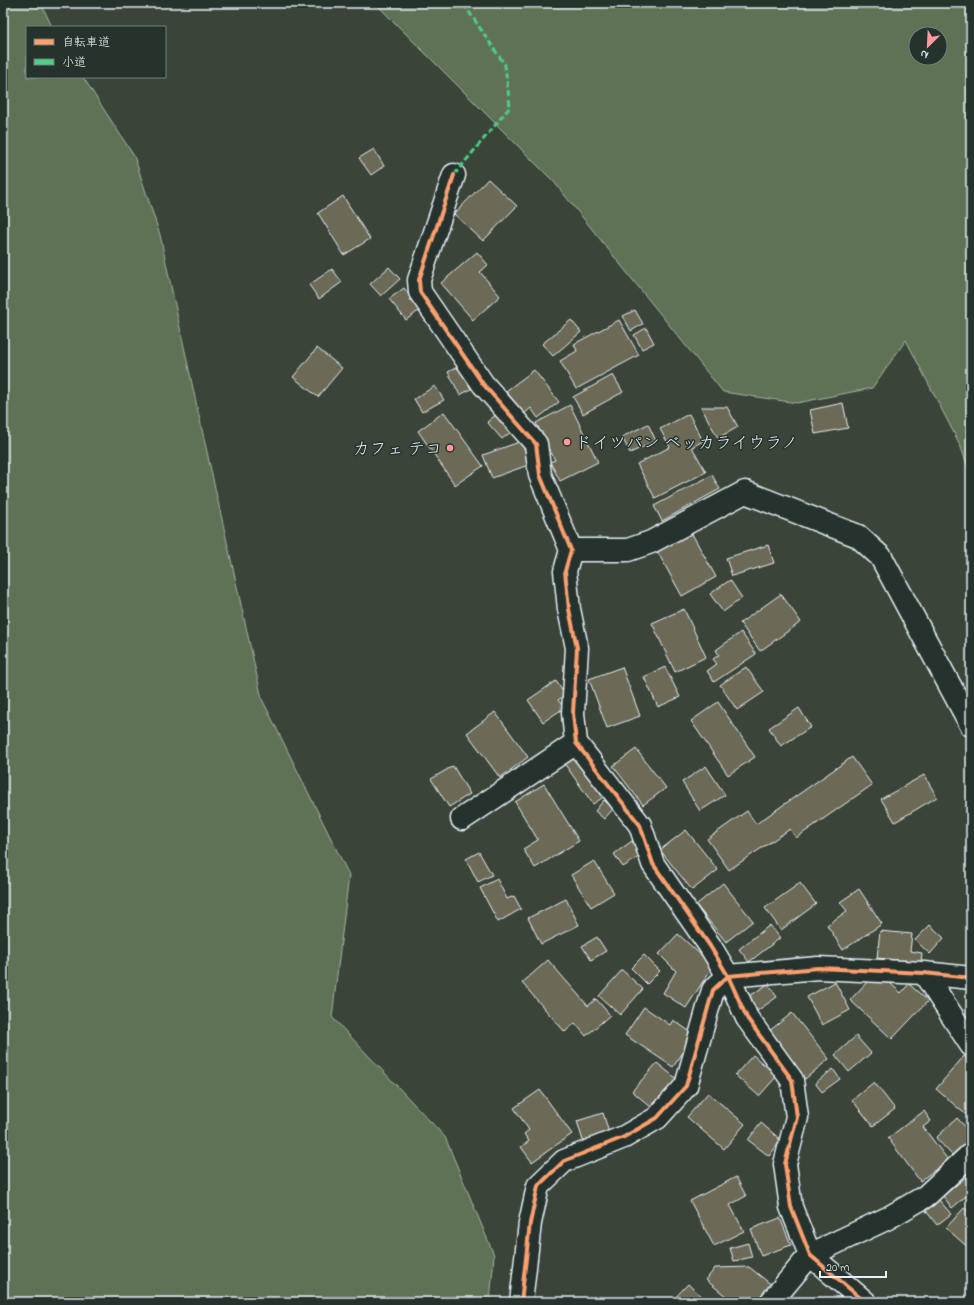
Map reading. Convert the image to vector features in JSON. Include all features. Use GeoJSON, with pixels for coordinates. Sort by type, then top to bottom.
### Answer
{"type":"FeatureCollection","features":[{"type":"Feature","properties":{"kind":"street"},"geometry":{"type":"LineString","coordinates":[[454,175],[419,280],[420,292],[483,384],[536,444],[540,474],[571,550],[565,571],[569,609],[577,648],[574,713],[576,743],[640,825],[653,864],[710,946],[728,976],[747,1018],[792,1080],[797,1117],[785,1164],[791,1207],[810,1255],[865,1302]]}},
{"type":"Feature","properties":{"kind":"street"},"geometry":{"type":"LineString","coordinates":[[571,550],[628,550],[651,542],[744,492],[858,536],[881,557],[971,725]]}},
{"type":"Feature","properties":{"kind":"street"},"geometry":{"type":"LineString","coordinates":[[462,819],[576,743]]}},
{"type":"Feature","properties":{"kind":"street"},"geometry":{"type":"LineString","coordinates":[[521,1302],[530,1223],[538,1186],[564,1161],[624,1137],[657,1118],[686,1086],[713,990],[728,976],[818,968],[924,973],[971,978]]}},
{"type":"Feature","properties":{"kind":"street"},"geometry":{"type":"LineString","coordinates":[[924,973],[971,1045]]}},
{"type":"Feature","properties":{"kind":"street"},"geometry":{"type":"LineString","coordinates":[[771,1302],[810,1255],[888,1218],[926,1196],[971,1154]]}},
{"type":"Feature","properties":{"kind":"green space"},"geometry":{"type":"Polygon","coordinates":[[[3,3],[41,3],[52,26],[26,26],[26,78],[84,78],[134,156],[160,235],[262,699],[349,875],[332,1017],[445,1137],[494,1255],[490,1302],[3,1302],[3,3]]]}},
{"type":"Feature","properties":{"kind":"green space"},"geometry":{"type":"Polygon","coordinates":[[[375,3],[971,3],[971,475],[960,445],[906,340],[872,388],[797,403],[723,392],[554,182],[375,3]]]}},
{"type":"Feature","properties":{"kind":"building"},"geometry":{"type":"Polygon","coordinates":[[[374,149],[384,166],[371,175],[359,158],[374,149]]]}},
{"type":"Feature","properties":{"kind":"building"},"geometry":{"type":"Polygon","coordinates":[[[488,179],[517,206],[483,241],[454,214],[488,179]]]}},
{"type":"Feature","properties":{"kind":"building"},"geometry":{"type":"Polygon","coordinates":[[[343,196],[370,239],[344,255],[318,213],[343,196]]]}},
{"type":"Feature","properties":{"kind":"building"},"geometry":{"type":"Polygon","coordinates":[[[477,252],[488,265],[480,272],[500,296],[473,320],[441,283],[477,252]]]}},
{"type":"Feature","properties":{"kind":"building"},"geometry":{"type":"Polygon","coordinates":[[[389,267],[400,279],[381,296],[370,284],[389,267]]]}},
{"type":"Feature","properties":{"kind":"building"},"geometry":{"type":"Polygon","coordinates":[[[332,269],[342,282],[319,299],[309,285],[332,269]]]}},
{"type":"Feature","properties":{"kind":"building"},"geometry":{"type":"Polygon","coordinates":[[[404,288],[420,310],[406,320],[389,299],[404,288]]]}},
{"type":"Feature","properties":{"kind":"building"},"geometry":{"type":"Polygon","coordinates":[[[635,310],[643,324],[631,331],[623,316],[635,310]]]}},
{"type":"Feature","properties":{"kind":"building"},"geometry":{"type":"Polygon","coordinates":[[[571,320],[581,332],[553,356],[542,344],[571,320]]]}},
{"type":"Feature","properties":{"kind":"building"},"geometry":{"type":"Polygon","coordinates":[[[619,320],[639,355],[576,389],[560,361],[577,351],[574,344],[619,320]]]}},
{"type":"Feature","properties":{"kind":"building"},"geometry":{"type":"Polygon","coordinates":[[[646,328],[654,343],[642,349],[634,335],[646,328]]]}},
{"type":"Feature","properties":{"kind":"building"},"geometry":{"type":"Polygon","coordinates":[[[317,348],[342,368],[318,397],[293,377],[317,348]]]}},
{"type":"Feature","properties":{"kind":"building"},"geometry":{"type":"Polygon","coordinates":[[[459,366],[471,389],[460,395],[448,372],[459,366]]]}},
{"type":"Feature","properties":{"kind":"building"},"geometry":{"type":"Polygon","coordinates":[[[534,370],[559,402],[538,418],[531,408],[524,414],[506,391],[534,370]]]}},
{"type":"Feature","properties":{"kind":"building"},"geometry":{"type":"Polygon","coordinates":[[[613,375],[623,392],[583,414],[573,397],[613,375]]]}},
{"type":"Feature","properties":{"kind":"building"},"geometry":{"type":"Polygon","coordinates":[[[435,386],[444,400],[422,412],[414,399],[435,386]]]}},
{"type":"Feature","properties":{"kind":"building"},"geometry":{"type":"Polygon","coordinates":[[[843,403],[848,428],[815,434],[810,410],[843,403]]]}},
{"type":"Feature","properties":{"kind":"building","name":"ドイツパン ベッカライウラノ"},"geometry":{"type":"Polygon","coordinates":[[[570,405],[598,462],[560,481],[550,462],[555,460],[536,423],[570,405]]]}},
{"type":"Feature","properties":{"kind":"building"},"geometry":{"type":"Polygon","coordinates":[[[701,407],[727,407],[738,427],[718,438],[701,407]]]}},
{"type":"Feature","properties":{"kind":"building","name":"カフェ テコ"},"geometry":{"type":"Polygon","coordinates":[[[444,412],[483,466],[455,485],[418,431],[444,412]]]}},
{"type":"Feature","properties":{"kind":"building"},"geometry":{"type":"Polygon","coordinates":[[[497,414],[512,431],[502,439],[487,422],[497,414]]]}},
{"type":"Feature","properties":{"kind":"building"},"geometry":{"type":"Polygon","coordinates":[[[689,414],[703,441],[692,447],[706,472],[655,498],[637,464],[670,447],[660,429],[689,414]]]}},
{"type":"Feature","properties":{"kind":"building"},"geometry":{"type":"Polygon","coordinates":[[[648,424],[656,441],[630,453],[622,437],[648,424]]]}},
{"type":"Feature","properties":{"kind":"building"},"geometry":{"type":"Polygon","coordinates":[[[522,441],[531,464],[492,478],[483,455],[522,441]]]}},
{"type":"Feature","properties":{"kind":"building"},"geometry":{"type":"Polygon","coordinates":[[[712,475],[720,489],[662,521],[654,506],[712,475]]]}},
{"type":"Feature","properties":{"kind":"building"},"geometry":{"type":"Polygon","coordinates":[[[691,532],[716,577],[682,596],[657,551],[691,532]]]}},
{"type":"Feature","properties":{"kind":"building"},"geometry":{"type":"Polygon","coordinates":[[[768,545],[774,563],[732,576],[726,558],[768,545]]]}},
{"type":"Feature","properties":{"kind":"building"},"geometry":{"type":"Polygon","coordinates":[[[730,580],[742,598],[723,612],[710,594],[730,580]]]}},
{"type":"Feature","properties":{"kind":"building"},"geometry":{"type":"Polygon","coordinates":[[[781,594],[801,622],[760,651],[740,623],[781,594]]]}},
{"type":"Feature","properties":{"kind":"building"},"geometry":{"type":"Polygon","coordinates":[[[684,609],[706,657],[675,672],[652,623],[684,609]]]}},
{"type":"Feature","properties":{"kind":"building"},"geometry":{"type":"Polygon","coordinates":[[[741,632],[756,654],[714,682],[707,671],[717,664],[713,659],[719,655],[716,650],[741,632]]]}},
{"type":"Feature","properties":{"kind":"building"},"geometry":{"type":"Polygon","coordinates":[[[622,667],[640,716],[607,728],[589,679],[622,667]]]}},
{"type":"Feature","properties":{"kind":"building"},"geometry":{"type":"Polygon","coordinates":[[[665,667],[680,697],[658,707],[644,677],[665,667]]]}},
{"type":"Feature","properties":{"kind":"building"},"geometry":{"type":"Polygon","coordinates":[[[746,667],[764,692],[737,710],[720,685],[746,667]]]}},
{"type":"Feature","properties":{"kind":"building"},"geometry":{"type":"Polygon","coordinates":[[[556,681],[565,695],[558,700],[564,708],[543,722],[528,700],[556,681]]]}},
{"type":"Feature","properties":{"kind":"building"},"geometry":{"type":"Polygon","coordinates":[[[718,702],[755,757],[728,775],[691,721],[718,702]]]}},
{"type":"Feature","properties":{"kind":"building"},"geometry":{"type":"Polygon","coordinates":[[[799,708],[811,727],[781,746],[769,728],[799,708]]]}},
{"type":"Feature","properties":{"kind":"building"},"geometry":{"type":"Polygon","coordinates":[[[495,712],[528,757],[500,778],[467,733],[495,712]]]}},
{"type":"Feature","properties":{"kind":"building"},"geometry":{"type":"Polygon","coordinates":[[[636,749],[666,788],[643,805],[613,766],[636,749]]]}},
{"type":"Feature","properties":{"kind":"building"},"geometry":{"type":"Polygon","coordinates":[[[576,755],[605,796],[593,804],[564,763],[576,755]]]}},
{"type":"Feature","properties":{"kind":"building"},"geometry":{"type":"Polygon","coordinates":[[[852,757],[872,785],[796,838],[790,829],[729,870],[707,839],[747,811],[756,824],[852,757]]]}},
{"type":"Feature","properties":{"kind":"building"},"geometry":{"type":"Polygon","coordinates":[[[453,766],[470,794],[449,807],[431,779],[453,766]]]}},
{"type":"Feature","properties":{"kind":"building"},"geometry":{"type":"Polygon","coordinates":[[[706,766],[725,795],[700,811],[682,782],[706,766]]]}},
{"type":"Feature","properties":{"kind":"building"},"geometry":{"type":"Polygon","coordinates":[[[924,775],[937,797],[895,822],[881,799],[924,775]]]}},
{"type":"Feature","properties":{"kind":"building"},"geometry":{"type":"Polygon","coordinates":[[[544,784],[579,841],[535,868],[523,849],[538,840],[515,802],[544,784]]]}},
{"type":"Feature","properties":{"kind":"building"},"geometry":{"type":"Polygon","coordinates":[[[604,800],[613,809],[604,819],[595,811],[604,800]]]}},
{"type":"Feature","properties":{"kind":"building"},"geometry":{"type":"Polygon","coordinates":[[[686,830],[718,870],[692,890],[660,850],[686,830]]]}},
{"type":"Feature","properties":{"kind":"building"},"geometry":{"type":"Polygon","coordinates":[[[632,841],[642,855],[623,867],[614,854],[632,841]]]}},
{"type":"Feature","properties":{"kind":"building"},"geometry":{"type":"Polygon","coordinates":[[[479,852],[492,875],[478,882],[466,859],[479,852]]]}},
{"type":"Feature","properties":{"kind":"building"},"geometry":{"type":"Polygon","coordinates":[[[594,861],[614,893],[591,907],[571,875],[594,861]]]}},
{"type":"Feature","properties":{"kind":"building"},"geometry":{"type":"Polygon","coordinates":[[[497,879],[507,899],[514,896],[521,909],[498,922],[480,888],[497,879]]]}},
{"type":"Feature","properties":{"kind":"building"},"geometry":{"type":"Polygon","coordinates":[[[723,883],[753,921],[726,942],[696,905],[723,883]]]}},
{"type":"Feature","properties":{"kind":"building"},"geometry":{"type":"Polygon","coordinates":[[[800,883],[816,904],[781,930],[765,908],[800,883]]]}},
{"type":"Feature","properties":{"kind":"building"},"geometry":{"type":"Polygon","coordinates":[[[859,889],[882,924],[843,950],[827,925],[847,911],[840,902],[859,889]]]}},
{"type":"Feature","properties":{"kind":"building"},"geometry":{"type":"Polygon","coordinates":[[[566,899],[579,925],[541,944],[528,918],[566,899]]]}},
{"type":"Feature","properties":{"kind":"building"},"geometry":{"type":"Polygon","coordinates":[[[770,925],[780,938],[749,962],[739,949],[770,925]]]}},
{"type":"Feature","properties":{"kind":"building"},"geometry":{"type":"Polygon","coordinates":[[[930,925],[944,938],[930,954],[915,940],[930,925]]]}},
{"type":"Feature","properties":{"kind":"building"},"geometry":{"type":"Polygon","coordinates":[[[880,931],[912,934],[910,951],[922,953],[921,963],[877,958],[880,931]]]}},
{"type":"Feature","properties":{"kind":"building"},"geometry":{"type":"Polygon","coordinates":[[[678,934],[713,966],[686,1008],[663,993],[676,971],[659,954],[678,934]]]}},
{"type":"Feature","properties":{"kind":"building"},"geometry":{"type":"Polygon","coordinates":[[[597,937],[606,951],[591,960],[582,946],[597,937]]]}},
{"type":"Feature","properties":{"kind":"building"},"geometry":{"type":"Polygon","coordinates":[[[644,955],[660,971],[647,984],[631,968],[644,955]]]}},
{"type":"Feature","properties":{"kind":"building"},"geometry":{"type":"Polygon","coordinates":[[[548,960],[588,1006],[596,999],[610,1015],[586,1036],[575,1023],[565,1032],[522,983],[548,960]]]}},
{"type":"Feature","properties":{"kind":"building"},"geometry":{"type":"Polygon","coordinates":[[[622,970],[643,989],[620,1015],[599,996],[622,970]]]}},
{"type":"Feature","properties":{"kind":"building"},"geometry":{"type":"Polygon","coordinates":[[[868,981],[890,983],[901,993],[909,984],[928,1001],[892,1039],[850,1000],[868,981]]]}},
{"type":"Feature","properties":{"kind":"building"},"geometry":{"type":"Polygon","coordinates":[[[835,982],[850,1010],[822,1025],[807,997],[835,982]]]}},
{"type":"Feature","properties":{"kind":"building"},"geometry":{"type":"Polygon","coordinates":[[[768,984],[777,997],[757,1011],[748,997],[768,984]]]}},
{"type":"Feature","properties":{"kind":"building"},"geometry":{"type":"Polygon","coordinates":[[[644,1007],[670,1025],[673,1020],[695,1035],[673,1067],[625,1035],[644,1007]]]}},
{"type":"Feature","properties":{"kind":"building"},"geometry":{"type":"Polygon","coordinates":[[[792,1013],[829,1059],[805,1079],[768,1032],[792,1013]]]}},
{"type":"Feature","properties":{"kind":"building"},"geometry":{"type":"Polygon","coordinates":[[[856,1036],[871,1053],[849,1072],[835,1055],[856,1036]]]}},
{"type":"Feature","properties":{"kind":"building"},"geometry":{"type":"Polygon","coordinates":[[[753,1055],[777,1076],[759,1096],[735,1075],[753,1055]]]}},
{"type":"Feature","properties":{"kind":"building"},"geometry":{"type":"Polygon","coordinates":[[[964,1056],[971,1062],[971,1119],[936,1089],[964,1056]]]}},
{"type":"Feature","properties":{"kind":"building"},"geometry":{"type":"Polygon","coordinates":[[[657,1063],[677,1079],[652,1108],[632,1091],[657,1063]]]}},
{"type":"Feature","properties":{"kind":"building"},"geometry":{"type":"Polygon","coordinates":[[[833,1069],[840,1079],[822,1092],[815,1083],[833,1069]]]}},
{"type":"Feature","properties":{"kind":"building"},"geometry":{"type":"Polygon","coordinates":[[[874,1082],[895,1109],[873,1126],[852,1100],[874,1082]]]}},
{"type":"Feature","properties":{"kind":"building"},"geometry":{"type":"Polygon","coordinates":[[[540,1090],[572,1134],[532,1162],[521,1147],[529,1141],[524,1134],[529,1130],[514,1108],[540,1090]]]}},
{"type":"Feature","properties":{"kind":"building"},"geometry":{"type":"Polygon","coordinates":[[[708,1093],[745,1124],[724,1149],[687,1117],[708,1093]]]}},
{"type":"Feature","properties":{"kind":"building"},"geometry":{"type":"Polygon","coordinates":[[[924,1111],[931,1121],[923,1127],[948,1160],[920,1181],[888,1138],[924,1111]]]}},
{"type":"Feature","properties":{"kind":"building"},"geometry":{"type":"Polygon","coordinates":[[[603,1113],[609,1133],[583,1141],[577,1121],[603,1113]]]}},
{"type":"Feature","properties":{"kind":"building"},"geometry":{"type":"Polygon","coordinates":[[[957,1118],[971,1133],[971,1138],[952,1155],[936,1138],[957,1118]]]}},
{"type":"Feature","properties":{"kind":"building"},"geometry":{"type":"Polygon","coordinates":[[[761,1123],[781,1140],[769,1156],[748,1140],[761,1123]]]}},
{"type":"Feature","properties":{"kind":"building"},"geometry":{"type":"Polygon","coordinates":[[[736,1177],[746,1196],[730,1205],[744,1231],[714,1246],[690,1201],[736,1177]]]}},
{"type":"Feature","properties":{"kind":"building"},"geometry":{"type":"Polygon","coordinates":[[[966,1177],[971,1183],[971,1192],[952,1208],[943,1196],[966,1177]]]}},
{"type":"Feature","properties":{"kind":"building"},"geometry":{"type":"Polygon","coordinates":[[[939,1200],[951,1214],[937,1225],[926,1211],[939,1200]]]}},
{"type":"Feature","properties":{"kind":"building"},"geometry":{"type":"Polygon","coordinates":[[[964,1208],[971,1214],[971,1250],[946,1228],[964,1208]]]}},
{"type":"Feature","properties":{"kind":"building"},"geometry":{"type":"Polygon","coordinates":[[[780,1218],[791,1245],[761,1256],[751,1229],[780,1218]]]}},
{"type":"Feature","properties":{"kind":"building"},"geometry":{"type":"Polygon","coordinates":[[[748,1243],[752,1257],[734,1261],[730,1248],[748,1243]]]}},
{"type":"Feature","properties":{"kind":"building"},"geometry":{"type":"Polygon","coordinates":[[[749,1267],[773,1286],[761,1302],[733,1302],[706,1280],[715,1268],[749,1267]]]}},
{"type":"Feature","properties":{"kind":"building"},"geometry":{"type":"Polygon","coordinates":[[[688,1284],[707,1302],[671,1302],[688,1284]]]}},
{"type":"Feature","properties":{"kind":"marked path"},"geometry":{"type":"LineString","coordinates":[[454,175],[510,107],[505,65],[463,3]]}},
{"type":"Feature","properties":{"kind":"cycle path"},"geometry":{"type":"LineString","coordinates":[[454,175],[419,280],[420,292],[483,384],[536,444],[540,475],[571,550],[565,571],[569,609],[577,648],[573,713],[576,743],[640,825],[653,864],[710,946],[728,976],[747,1018],[792,1080],[797,1117],[785,1164],[791,1207],[810,1255],[865,1302]]}},
{"type":"Feature","properties":{"kind":"cycle path"},"geometry":{"type":"LineString","coordinates":[[521,1302],[530,1223],[538,1186],[564,1161],[624,1137],[657,1118],[686,1086],[713,990],[728,976],[818,968],[924,973],[971,978]]}},
{"type":"Feature","properties":{"kind":"place","name":"ドイツパン ベッカライウラノ"},"geometry":{"type":"Point","coordinates":[567,442]}},
{"type":"Feature","properties":{"kind":"place","name":"カフェ テコ"},"geometry":{"type":"Point","coordinates":[450,448]}}]}
